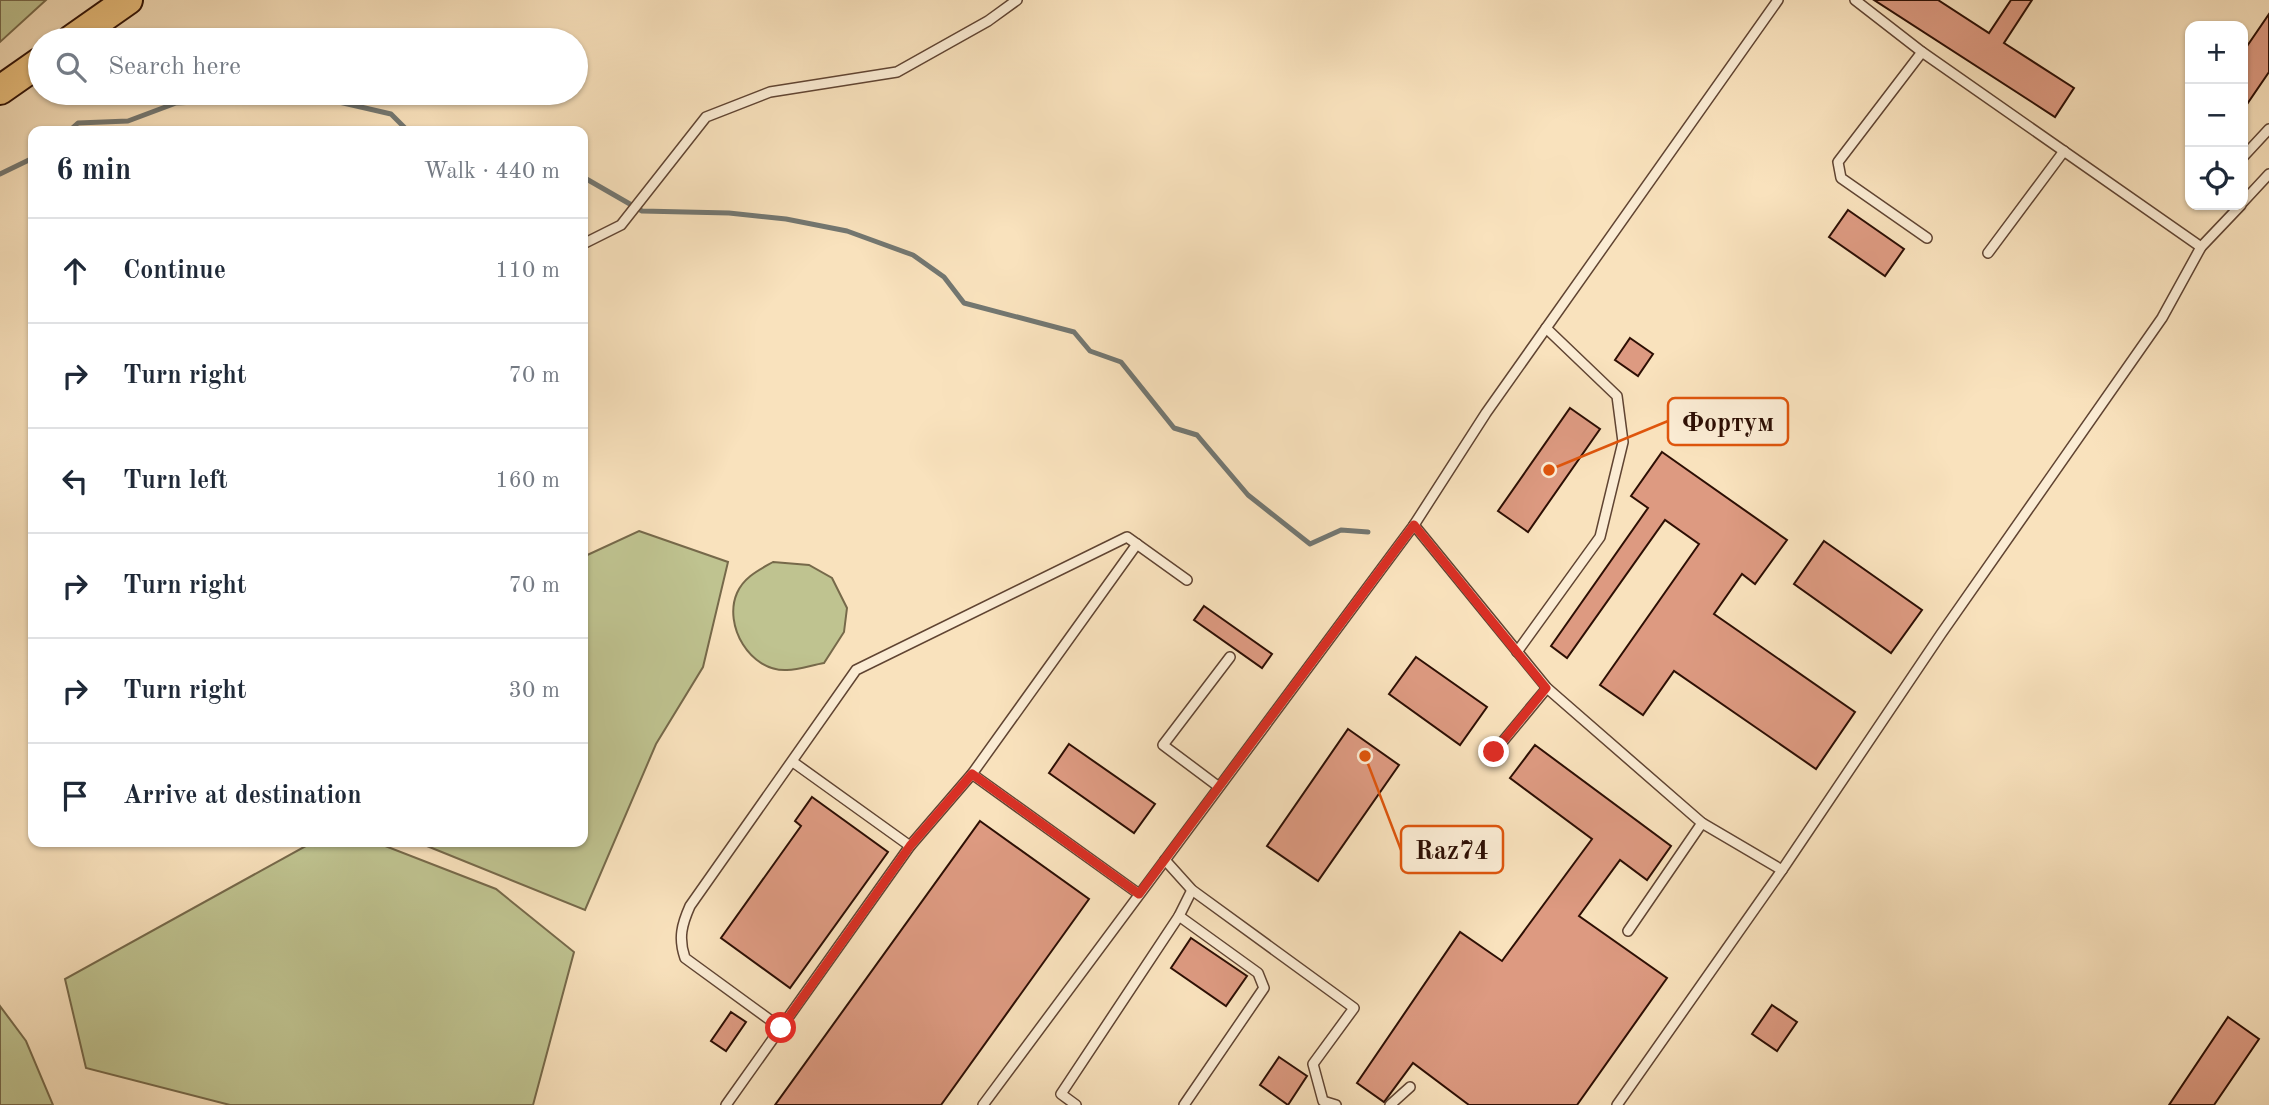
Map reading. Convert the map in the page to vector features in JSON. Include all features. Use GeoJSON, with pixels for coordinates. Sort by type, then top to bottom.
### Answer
{"type":"FeatureCollection","features":[{"type":"Feature","properties":{"kind":"main road"},"geometry":{"type":"LineString","coordinates":[[88,28],[128,0]]}},
{"type":"Feature","properties":{"kind":"main road"},"geometry":{"type":"LineString","coordinates":[[0,90],[28,70]]}},
{"type":"Feature","properties":{"kind":"lane"},"geometry":{"type":"LineString","coordinates":[[588,242],[621,225],[706,117],[770,92],[897,72],[988,21],[1017,0]]}},
{"type":"Feature","properties":{"kind":"lane"},"geometry":{"type":"LineString","coordinates":[[984,1105],[1414,525],[1486,413],[1778,0]]}},
{"type":"Feature","properties":{"kind":"lane"},"geometry":{"type":"LineString","coordinates":[[1855,0],[1922,52],[2201,247]]}},
{"type":"Feature","properties":{"kind":"lane"},"geometry":{"type":"LineString","coordinates":[[1922,52],[1838,162],[1842,178],[1927,238]]}},
{"type":"Feature","properties":{"kind":"lane"},"geometry":{"type":"LineString","coordinates":[[2248,152],[2269,129]]}},
{"type":"Feature","properties":{"kind":"lane"},"geometry":{"type":"LineString","coordinates":[[1988,253],[2064,151]]}},
{"type":"Feature","properties":{"kind":"lane"},"geometry":{"type":"LineString","coordinates":[[2248,197],[2269,174]]}},
{"type":"Feature","properties":{"kind":"lane"},"geometry":{"type":"LineString","coordinates":[[1617,1105],[2162,318],[2201,247],[2236,210]]}},
{"type":"Feature","properties":{"kind":"lane"},"geometry":{"type":"LineString","coordinates":[[1517,652],[1600,537],[1623,442],[1617,396],[1546,328]]}},
{"type":"Feature","properties":{"kind":"lane"},"geometry":{"type":"LineString","coordinates":[[1414,525],[1546,688],[1702,823],[1782,870]]}},
{"type":"Feature","properties":{"kind":"lane"},"geometry":{"type":"LineString","coordinates":[[781,1028],[685,958],[680,943],[682,924],[690,905],[856,670],[1127,537],[1187,580]]}},
{"type":"Feature","properties":{"kind":"lane"},"geometry":{"type":"LineString","coordinates":[[726,1105],[910,846],[972,774],[1137,544]]}},
{"type":"Feature","properties":{"kind":"lane"},"geometry":{"type":"LineString","coordinates":[[1219,787],[1163,745],[1230,657]]}},
{"type":"Feature","properties":{"kind":"lane"},"geometry":{"type":"LineString","coordinates":[[1494,752],[1546,688]]}},
{"type":"Feature","properties":{"kind":"lane"},"geometry":{"type":"LineString","coordinates":[[793,762],[910,846]]}},
{"type":"Feature","properties":{"kind":"lane"},"geometry":{"type":"LineString","coordinates":[[972,774],[1139,894]]}},
{"type":"Feature","properties":{"kind":"lane"},"geometry":{"type":"LineString","coordinates":[[1628,931],[1702,823]]}},
{"type":"Feature","properties":{"kind":"lane"},"geometry":{"type":"LineString","coordinates":[[1165,860],[1192,890],[1354,1008],[1313,1064],[1323,1101],[1336,1105]]}},
{"type":"Feature","properties":{"kind":"lane"},"geometry":{"type":"LineString","coordinates":[[1076,1105],[1061,1094],[1178,916],[1192,890]]}},
{"type":"Feature","properties":{"kind":"lane"},"geometry":{"type":"LineString","coordinates":[[1178,916],[1258,973],[1264,988],[1184,1105]]}},
{"type":"Feature","properties":{"kind":"lane"},"geometry":{"type":"LineString","coordinates":[[1390,1105],[1410,1087]]}},
{"type":"Feature","properties":{"kind":"green space"},"geometry":{"type":"Polygon","coordinates":[[[0,0],[46,0],[0,42],[0,0]]]}},
{"type":"Feature","properties":{"kind":"green space"},"geometry":{"type":"Polygon","coordinates":[[[639,531],[728,562],[703,667],[656,744],[585,910],[429,847],[588,847],[588,555],[639,531]]]}},
{"type":"Feature","properties":{"kind":"green space"},"geometry":{"type":"Polygon","coordinates":[[[773,562],[809,565],[832,578],[847,608],[844,632],[824,663],[792,670],[774,669],[751,655],[743,644],[734,619],[737,593],[748,578],[773,562]]]}},
{"type":"Feature","properties":{"kind":"green space"},"geometry":{"type":"Polygon","coordinates":[[[304,847],[388,847],[496,889],[574,952],[533,1105],[230,1105],[86,1068],[65,979],[304,847]]]}},
{"type":"Feature","properties":{"kind":"green space"},"geometry":{"type":"Polygon","coordinates":[[[0,1006],[26,1041],[53,1105],[0,1105],[0,1006]]]}},
{"type":"Feature","properties":{"kind":"building"},"geometry":{"type":"Polygon","coordinates":[[[1874,0],[1938,0],[1989,33],[2011,0],[2032,0],[2004,43],[2074,88],[2055,117],[1874,0]]]}},
{"type":"Feature","properties":{"kind":"building"},"geometry":{"type":"Polygon","coordinates":[[[2269,14],[2269,72],[2248,103],[2248,84],[2248,45],[2269,14]]]}},
{"type":"Feature","properties":{"kind":"building"},"geometry":{"type":"Polygon","coordinates":[[[1848,210],[1904,249],[1885,276],[1829,237],[1848,210]]]}},
{"type":"Feature","properties":{"kind":"building"},"geometry":{"type":"Polygon","coordinates":[[[1630,338],[1653,354],[1638,376],[1615,360],[1630,338]]]}},
{"type":"Feature","properties":{"kind":"building"},"geometry":{"type":"Polygon","coordinates":[[[1570,408],[1600,429],[1528,532],[1498,511],[1570,408]]]}},
{"type":"Feature","properties":{"kind":"building"},"geometry":{"type":"Polygon","coordinates":[[[1662,452],[1787,540],[1755,584],[1742,574],[1714,614],[1855,712],[1816,769],[1674,671],[1643,715],[1600,685],[1699,544],[1665,520],[1567,658],[1551,646],[1648,508],[1631,496],[1662,452]]]}},
{"type":"Feature","properties":{"kind":"building"},"geometry":{"type":"Polygon","coordinates":[[[1824,541],[1922,610],[1891,653],[1794,584],[1824,541]]]}},
{"type":"Feature","properties":{"kind":"building"},"geometry":{"type":"Polygon","coordinates":[[[1204,606],[1272,654],[1262,668],[1194,620],[1204,606]]]}},
{"type":"Feature","properties":{"kind":"building"},"geometry":{"type":"Polygon","coordinates":[[[1416,657],[1487,707],[1460,745],[1389,694],[1416,657]]]}},
{"type":"Feature","properties":{"kind":"building"},"geometry":{"type":"Polygon","coordinates":[[[1348,729],[1399,765],[1318,881],[1267,846],[1348,729]]]}},
{"type":"Feature","properties":{"kind":"building"},"geometry":{"type":"Polygon","coordinates":[[[1069,744],[1155,804],[1134,833],[1049,773],[1069,744]]]}},
{"type":"Feature","properties":{"kind":"building"},"geometry":{"type":"Polygon","coordinates":[[[1535,745],[1671,846],[1647,880],[1620,860],[1579,916],[1667,978],[1577,1105],[1469,1105],[1413,1063],[1384,1102],[1357,1083],[1460,932],[1502,961],[1592,839],[1510,778],[1535,745]]]}},
{"type":"Feature","properties":{"kind":"building"},"geometry":{"type":"Polygon","coordinates":[[[812,797],[888,852],[790,988],[721,938],[801,826],[795,821],[812,797]]]}},
{"type":"Feature","properties":{"kind":"building"},"geometry":{"type":"Polygon","coordinates":[[[980,821],[1089,899],[941,1105],[775,1105],[980,821]]]}},
{"type":"Feature","properties":{"kind":"building"},"geometry":{"type":"Polygon","coordinates":[[[1191,938],[1247,976],[1226,1006],[1171,968],[1191,938]]]}},
{"type":"Feature","properties":{"kind":"building"},"geometry":{"type":"Polygon","coordinates":[[[1772,1005],[1797,1022],[1777,1051],[1752,1034],[1772,1005]]]}},
{"type":"Feature","properties":{"kind":"building"},"geometry":{"type":"Polygon","coordinates":[[[731,1012],[746,1022],[726,1051],[711,1041],[731,1012]]]}},
{"type":"Feature","properties":{"kind":"building"},"geometry":{"type":"Polygon","coordinates":[[[2228,1017],[2259,1039],[2214,1105],[2169,1105],[2228,1017]]]}},
{"type":"Feature","properties":{"kind":"building"},"geometry":{"type":"Polygon","coordinates":[[[1279,1057],[1307,1076],[1288,1105],[1260,1085],[1279,1057]]]}},
{"type":"Feature","properties":{"kind":"waterway"},"geometry":{"type":"LineString","coordinates":[[75,126],[78,123],[128,121],[171,105]]}},
{"type":"Feature","properties":{"kind":"waterway"},"geometry":{"type":"LineString","coordinates":[[352,105],[391,114],[403,126]]}},
{"type":"Feature","properties":{"kind":"waterway"},"geometry":{"type":"LineString","coordinates":[[0,174],[28,160]]}},
{"type":"Feature","properties":{"kind":"waterway"},"geometry":{"type":"LineString","coordinates":[[588,180],[642,211],[729,213],[786,219],[847,231],[913,255],[944,277],[964,303],[1074,332],[1090,351],[1121,362],[1174,428],[1197,435],[1248,495],[1310,544],[1341,530],[1368,532]]}},
{"type":"Feature","properties":{"kind":"place","name":"Фортум"},"geometry":{"type":"Point","coordinates":[1549,470]}},
{"type":"Feature","properties":{"kind":"place","name":"Raz74"},"geometry":{"type":"Point","coordinates":[1365,756]}},
{"type":"Feature","properties":{"kind":"route"},"geometry":{"type":"LineString","coordinates":[[781,1028],[910,846],[972,774],[1139,894],[1414,525],[1546,688],[1494,752]]}}]}
